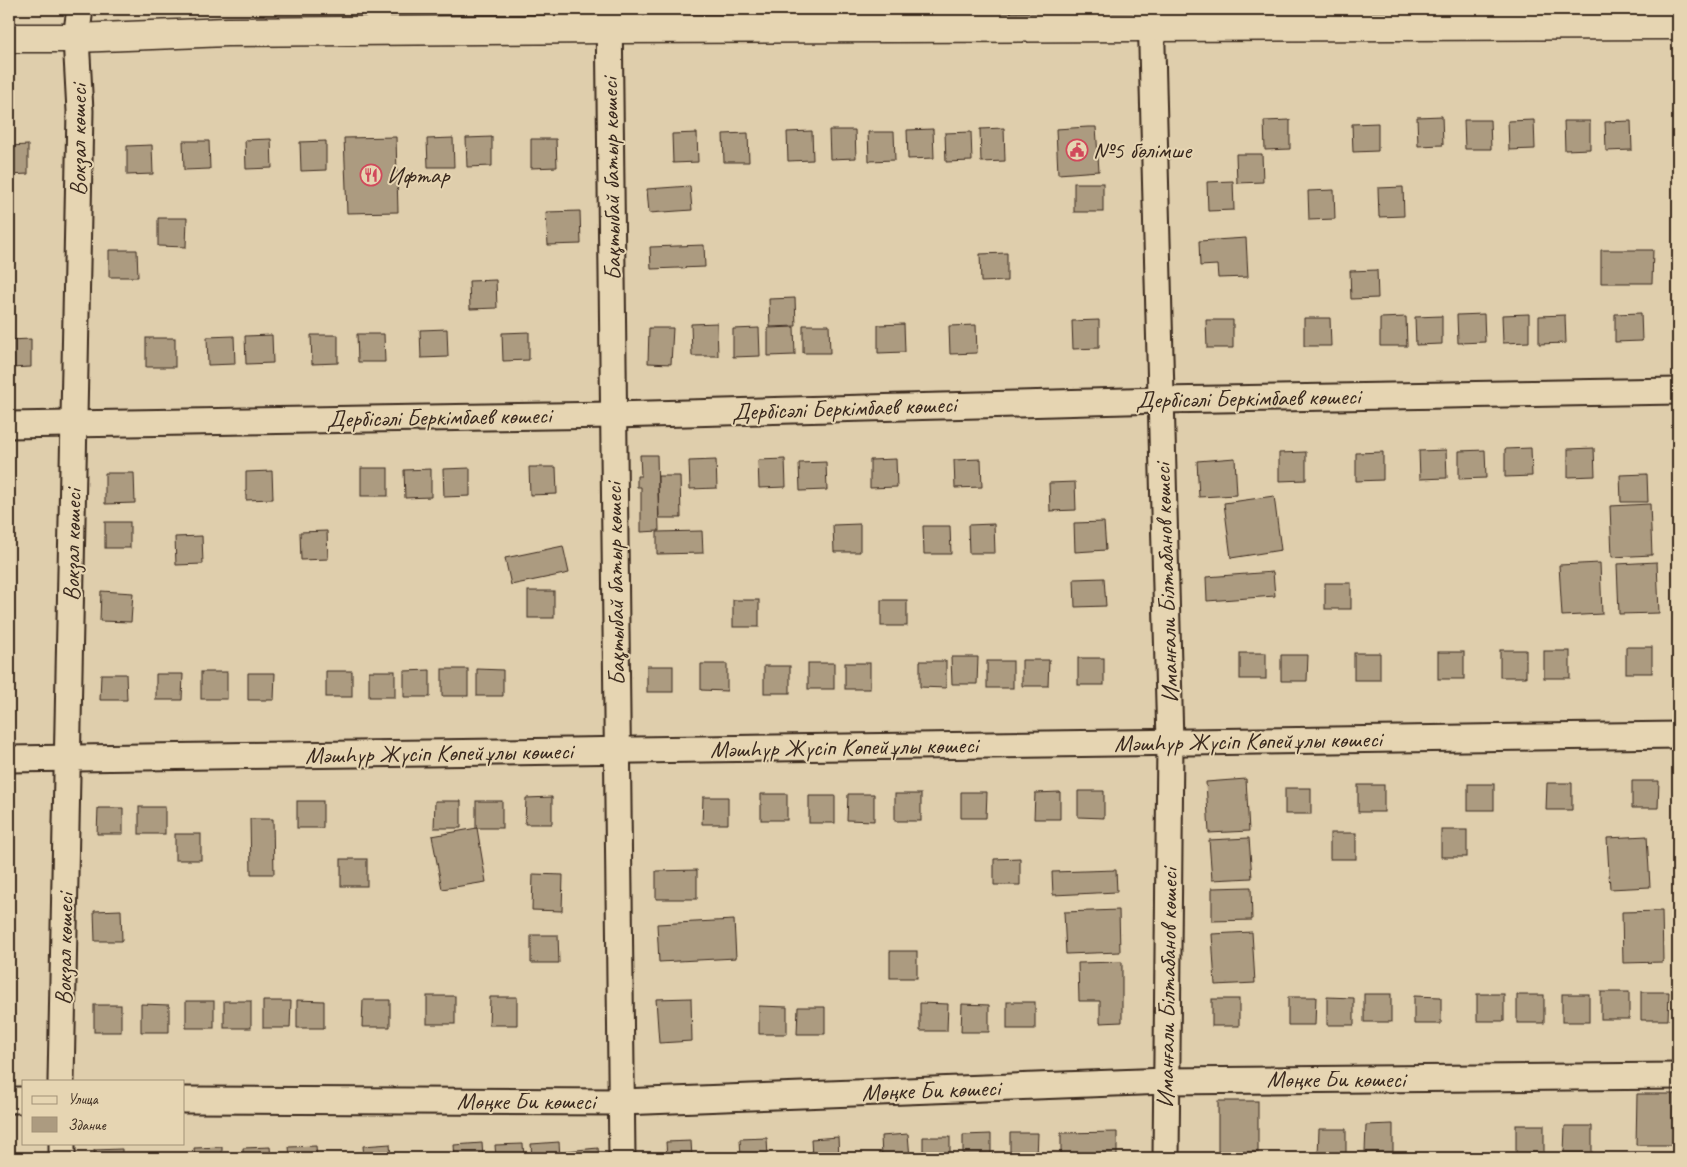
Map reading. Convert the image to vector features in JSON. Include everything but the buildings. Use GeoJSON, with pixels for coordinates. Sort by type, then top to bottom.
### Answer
{"type":"FeatureCollection","features":[{"type":"Feature","properties":{"kind":"main road"},"geometry":{"type":"LineString","coordinates":[[9,38],[76,38],[609,19],[1151,18],[1678,25]]}},
{"type":"Feature","properties":{"kind":"street","name":"Вокзал көшесі"},"geometry":{"type":"LineString","coordinates":[[62,1080],[80,111],[76,38],[80,9]]}},
{"type":"Feature","properties":{"kind":"street","name":"Иманғали Білтабанов көшесі"},"geometry":{"type":"LineString","coordinates":[[1151,18],[1170,742],[1166,1158]]}},
{"type":"Feature","properties":{"kind":"street","name":"Бақтыбай батыр көшесі"},"geometry":{"type":"LineString","coordinates":[[609,19],[622,1158]]}},
{"type":"Feature","properties":{"kind":"street","name":"Дербісәлі Беркімбаев көшесі"},"geometry":{"type":"LineString","coordinates":[[9,424],[613,415],[1161,400],[1678,391]]}},
{"type":"Feature","properties":{"kind":"street","name":"Мәшһүр Жүсіп Көпейұлы көшесі"},"geometry":{"type":"LineString","coordinates":[[9,759],[1678,735]]}},
{"type":"Feature","properties":{"kind":"street","name":"Мөңке Би көшесі"},"geometry":{"type":"LineString","coordinates":[[185,1100],[621,1102],[1166,1081],[1678,1076]]}},
{"type":"Feature","properties":{"kind":"street"},"geometry":{"type":"LineString","coordinates":[[9,1100],[22,1100]]}},
{"type":"Feature","properties":{"kind":"street"},"geometry":{"type":"LineString","coordinates":[[62,1144],[62,1158]]}},
{"type":"Feature","properties":{"kind":"place","name":"№5 бөлімше"},"geometry":{"type":"Point","coordinates":[1077,150]}},
{"type":"Feature","properties":{"kind":"place","name":"Ифтар"},"geometry":{"type":"Point","coordinates":[371,175]}}]}
